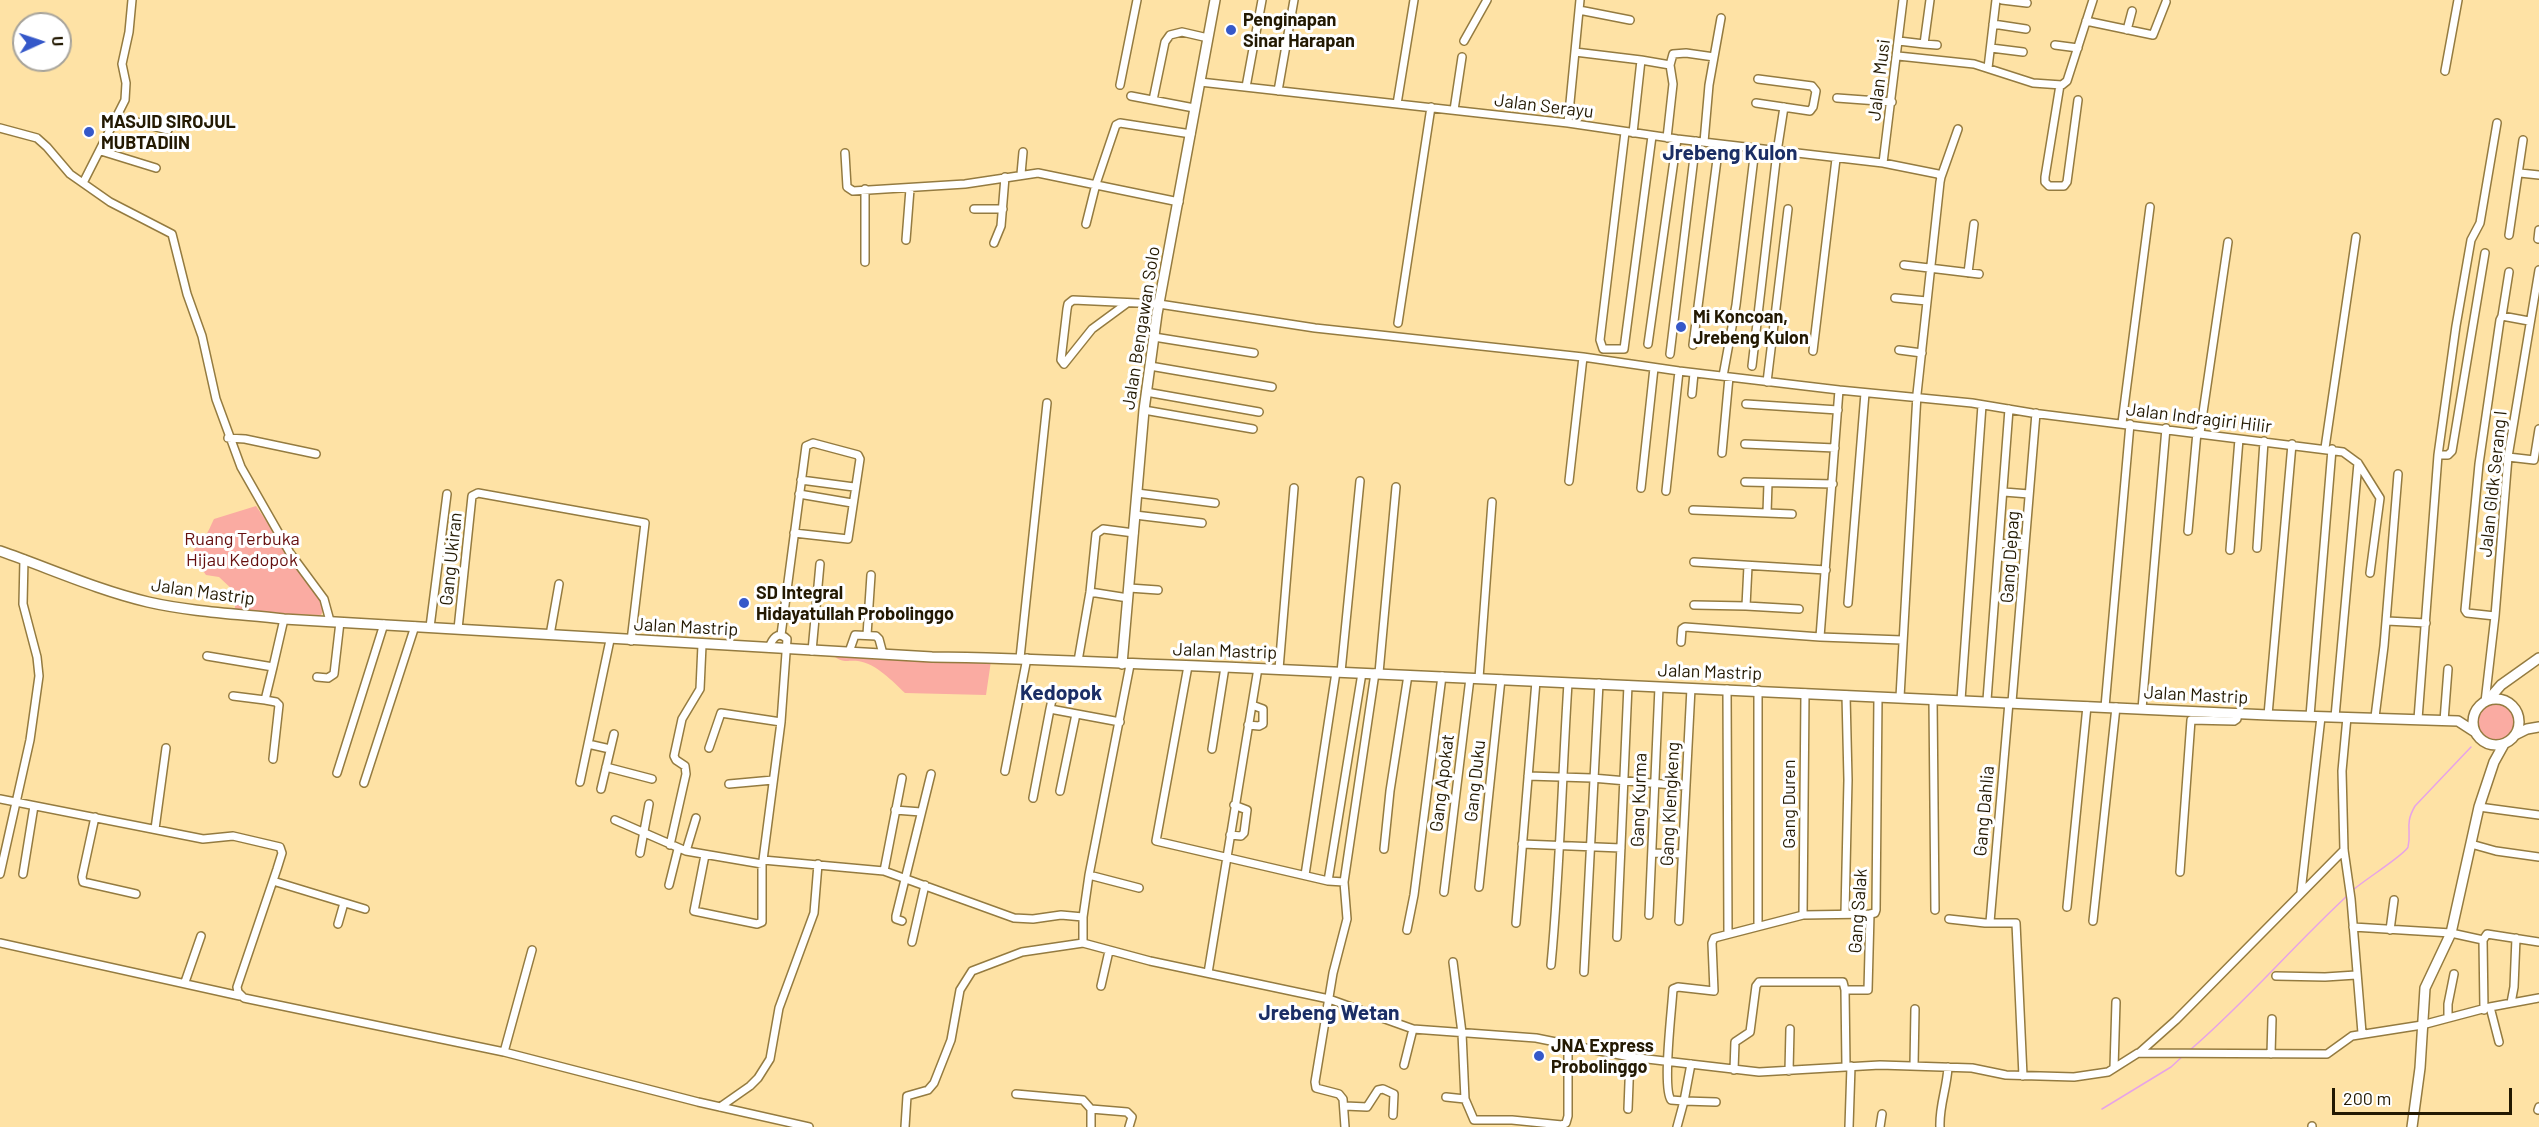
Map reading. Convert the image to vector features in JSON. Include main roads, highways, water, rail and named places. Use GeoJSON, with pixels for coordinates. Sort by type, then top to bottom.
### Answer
{"type":"FeatureCollection","features":[{"type":"Feature","properties":{"kind":"main road","name":"Jalan Bengawan Solo"},"geometry":{"type":"LineString","coordinates":[[1127,664],[1128,598],[1146,392],[1159,304],[1215,0]]}},
{"type":"Feature","properties":{"kind":"main road","name":"Jalan Mastrip"},"geometry":{"type":"LineString","coordinates":[[0,551],[124,596],[172,607],[284,619],[812,651],[932,657],[1024,658],[1987,700],[2142,709],[2193,715],[2238,713],[2458,721],[2475,712]]}},
{"type":"Feature","properties":{"kind":"main road"},"geometry":{"type":"LineString","coordinates":[[2475,732],[2473,718],[2475,712],[2501,685],[2539,658]]}},
{"type":"Feature","properties":{"kind":"main road"},"geometry":{"type":"LineString","coordinates":[[2500,699],[2501,685]]}},
{"type":"Feature","properties":{"kind":"main road"},"geometry":{"type":"LineString","coordinates":[[2486,701],[2500,699],[2513,706],[2519,719],[2515,735]]}},
{"type":"Feature","properties":{"kind":"main road"},"geometry":{"type":"LineString","coordinates":[[2519,719],[2537,727]]}},
{"type":"Feature","properties":{"kind":"main road"},"geometry":{"type":"LineString","coordinates":[[2458,721],[2490,745],[2494,762]]}},
{"type":"Feature","properties":{"kind":"main road"},"geometry":{"type":"LineString","coordinates":[[2412,1127],[2416,1106],[2425,988],[2451,933],[2479,807],[2494,762],[2504,744],[2515,735],[2537,727]]}},
{"type":"Feature","properties":{"kind":"main road"},"geometry":{"type":"LineString","coordinates":[[2490,745],[2504,744]]}},
{"type":"Feature","properties":{"kind":"waterway"},"geometry":{"type":"LineString","coordinates":[[2352,891],[2405,851],[2409,841],[2410,818],[2415,806],[2471,747]]}},
{"type":"Feature","properties":{"kind":"waterway"},"geometry":{"type":"LineString","coordinates":[[2190,1050],[2231,1013],[2347,896]]}},
{"type":"Feature","properties":{"kind":"waterway"},"geometry":{"type":"LineString","coordinates":[[2102,1109],[2171,1067],[2184,1055]]}},
{"type":"Feature","properties":{"kind":"place","name":"Penginapan Sinar Harapan"},"geometry":{"type":"Point","coordinates":[1231,30]}},
{"type":"Feature","properties":{"kind":"place","name":"MASJID SIROJUL MUBTADIIN"},"geometry":{"type":"Point","coordinates":[89,132]}},
{"type":"Feature","properties":{"kind":"place","name":"Mi Koncoan, Jrebeng Kulon"},"geometry":{"type":"Point","coordinates":[1681,327]}},
{"type":"Feature","properties":{"kind":"place","name":"SD Integral Hidayatullah Probolinggo"},"geometry":{"type":"Point","coordinates":[744,603]}},
{"type":"Feature","properties":{"kind":"place","name":"JNA Express Probolinggo"},"geometry":{"type":"Point","coordinates":[1539,1056]}},
{"type":"Feature","properties":{"kind":"district","name":"Jrebeng Kulon"},"geometry":{"type":"Point","coordinates":[1730,153]}},
{"type":"Feature","properties":{"kind":"district","name":"Kedopok"},"geometry":{"type":"Point","coordinates":[1061,693]}},
{"type":"Feature","properties":{"kind":"district","name":"Jrebeng Wetan"},"geometry":{"type":"Point","coordinates":[1329,1013]}},
{"type":"Feature","properties":{"kind":"park label","name":"Ruang Terbuka Hijau Kedopok"},"geometry":{"type":"Point","coordinates":[242,549]}}]}
